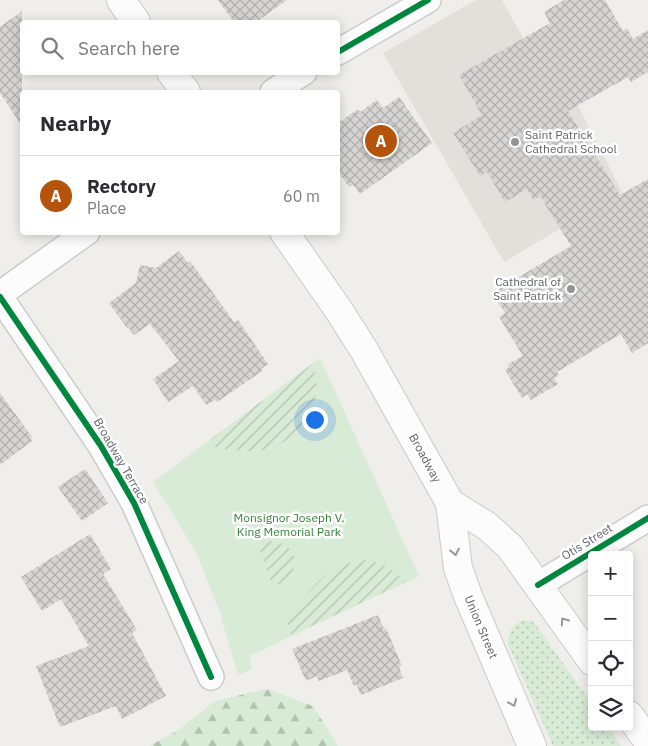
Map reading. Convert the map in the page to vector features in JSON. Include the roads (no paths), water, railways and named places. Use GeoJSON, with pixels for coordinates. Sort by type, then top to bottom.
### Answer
{"type":"FeatureCollection","features":[{"type":"Feature","properties":{"kind":"main road"},"geometry":{"type":"LineString","coordinates":[[121,0],[135,20]]}},
{"type":"Feature","properties":{"kind":"main road"},"geometry":{"type":"LineString","coordinates":[[174,75],[185,90]]}},
{"type":"Feature","properties":{"kind":"main road","name":"Broadway"},"geometry":{"type":"LineString","coordinates":[[286,235],[364,350],[450,504]]}},
{"type":"Feature","properties":{"kind":"main road"},"geometry":{"type":"LineString","coordinates":[[450,504],[487,526],[510,547],[588,655]]}},
{"type":"Feature","properties":{"kind":"main road","name":"Union Street"},"geometry":{"type":"LineString","coordinates":[[450,504],[458,568],[471,604],[532,746]]}},
{"type":"Feature","properties":{"kind":"main road"},"geometry":{"type":"LineString","coordinates":[[633,720],[648,741]]}},
{"type":"Feature","properties":{"kind":"street"},"geometry":{"type":"LineString","coordinates":[[340,51],[428,0]]}},
{"type":"Feature","properties":{"kind":"street"},"geometry":{"type":"LineString","coordinates":[[276,90],[299,75]]}},
{"type":"Feature","properties":{"kind":"street"},"geometry":{"type":"LineString","coordinates":[[0,296],[83,235]]}},
{"type":"Feature","properties":{"kind":"street","name":"Broadway Terrace"},"geometry":{"type":"LineString","coordinates":[[0,296],[101,446],[134,503],[211,677]]}},
{"type":"Feature","properties":{"kind":"street","name":"Otis Street"},"geometry":{"type":"LineString","coordinates":[[538,585],[648,518]]}},
{"type":"Feature","properties":{"kind":"place","name":"Rectory"},"geometry":{"type":"Point","coordinates":[381,141]}},
{"type":"Feature","properties":{"kind":"place","name":"Saint Patrick Cathedral School"},"geometry":{"type":"Point","coordinates":[515,142]}},
{"type":"Feature","properties":{"kind":"place","name":"Cathedral of Saint Patrick"},"geometry":{"type":"Point","coordinates":[571,289]}},
{"type":"Feature","properties":{"kind":"park label","name":"Monsignor Joseph V. King Memorial Park"},"geometry":{"type":"Point","coordinates":[289,525]}}]}
